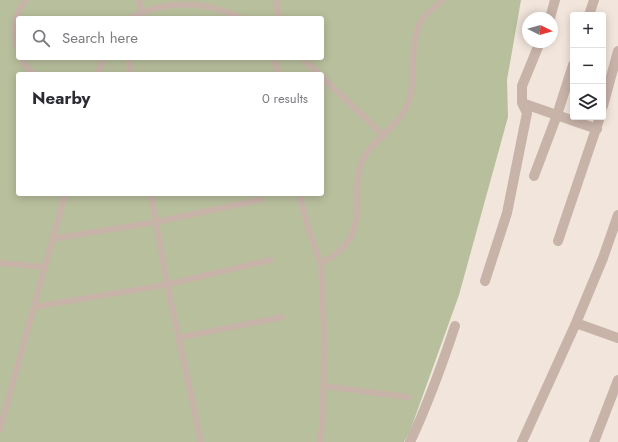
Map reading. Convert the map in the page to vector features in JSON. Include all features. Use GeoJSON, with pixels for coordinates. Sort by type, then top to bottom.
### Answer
{"type":"FeatureCollection","features":[{"type":"Feature","properties":{"kind":"street"},"geometry":{"type":"LineString","coordinates":[[552,12],[555,0]]}},
{"type":"Feature","properties":{"kind":"street"},"geometry":{"type":"LineString","coordinates":[[590,12],[594,0]]}},
{"type":"Feature","properties":{"kind":"street"},"geometry":{"type":"LineString","coordinates":[[485,280],[507,213],[527,113],[522,103],[522,86],[538,48]]}},
{"type":"Feature","properties":{"kind":"street"},"geometry":{"type":"LineString","coordinates":[[606,95],[618,51]]}},
{"type":"Feature","properties":{"kind":"street"},"geometry":{"type":"LineString","coordinates":[[534,176],[557,115],[570,74]]}},
{"type":"Feature","properties":{"kind":"street"},"geometry":{"type":"LineString","coordinates":[[522,103],[597,129]]}},
{"type":"Feature","properties":{"kind":"street"},"geometry":{"type":"LineString","coordinates":[[558,240],[599,120]]}},
{"type":"Feature","properties":{"kind":"street"},"geometry":{"type":"LineString","coordinates":[[522,442],[576,323],[603,258],[618,215]]}},
{"type":"Feature","properties":{"kind":"street"},"geometry":{"type":"LineString","coordinates":[[576,323],[618,338]]}},
{"type":"Feature","properties":{"kind":"street"},"geometry":{"type":"LineString","coordinates":[[410,442],[440,372],[455,326]]}},
{"type":"Feature","properties":{"kind":"street"},"geometry":{"type":"LineString","coordinates":[[594,442],[618,380]]}},
{"type":"Feature","properties":{"kind":"lane"},"geometry":{"type":"LineString","coordinates":[[16,46],[16,16],[26,0]]}},
{"type":"Feature","properties":{"kind":"lane"},"geometry":{"type":"LineString","coordinates":[[139,0],[141,12]]}},
{"type":"Feature","properties":{"kind":"lane"},"geometry":{"type":"LineString","coordinates":[[278,0],[278,13],[280,16]]}},
{"type":"Feature","properties":{"kind":"lane"},"geometry":{"type":"LineString","coordinates":[[320,264],[333,257],[352,234],[357,217],[357,185],[361,163],[366,154],[384,136],[405,110],[412,89],[417,33],[420,23],[428,12],[441,1]]}},
{"type":"Feature","properties":{"kind":"lane"},"geometry":{"type":"LineString","coordinates":[[134,16],[150,7],[164,3],[180,2],[200,4],[236,16]]}},
{"type":"Feature","properties":{"kind":"lane"},"geometry":{"type":"LineString","coordinates":[[22,60],[32,72]]}},
{"type":"Feature","properties":{"kind":"lane"},"geometry":{"type":"LineString","coordinates":[[99,72],[102,60]]}},
{"type":"Feature","properties":{"kind":"lane"},"geometry":{"type":"LineString","coordinates":[[128,60],[130,72]]}},
{"type":"Feature","properties":{"kind":"lane"},"geometry":{"type":"LineString","coordinates":[[275,60],[278,72]]}},
{"type":"Feature","properties":{"kind":"lane"},"geometry":{"type":"LineString","coordinates":[[304,60],[316,72]]}},
{"type":"Feature","properties":{"kind":"lane"},"geometry":{"type":"LineString","coordinates":[[324,79],[384,136]]}},
{"type":"Feature","properties":{"kind":"lane"},"geometry":{"type":"LineString","coordinates":[[0,429],[63,196]]}},
{"type":"Feature","properties":{"kind":"lane"},"geometry":{"type":"LineString","coordinates":[[151,196],[167,284],[201,442]]}},
{"type":"Feature","properties":{"kind":"lane"},"geometry":{"type":"LineString","coordinates":[[300,196],[320,264],[324,333],[323,417],[320,442]]}},
{"type":"Feature","properties":{"kind":"lane"},"geometry":{"type":"LineString","coordinates":[[52,239],[156,222],[260,200]]}},
{"type":"Feature","properties":{"kind":"lane"},"geometry":{"type":"LineString","coordinates":[[34,306],[167,284],[271,260]]}},
{"type":"Feature","properties":{"kind":"lane"},"geometry":{"type":"LineString","coordinates":[[0,262],[44,267]]}},
{"type":"Feature","properties":{"kind":"lane"},"geometry":{"type":"LineString","coordinates":[[178,338],[282,317]]}},
{"type":"Feature","properties":{"kind":"lane"},"geometry":{"type":"LineString","coordinates":[[323,386],[408,397]]}},
{"type":"Feature","properties":{"kind":"green space"},"geometry":{"type":"Polygon","coordinates":[[[0,0],[521,0],[507,80],[508,117],[459,295],[410,431],[404,442],[0,442],[0,0]]]}}]}
